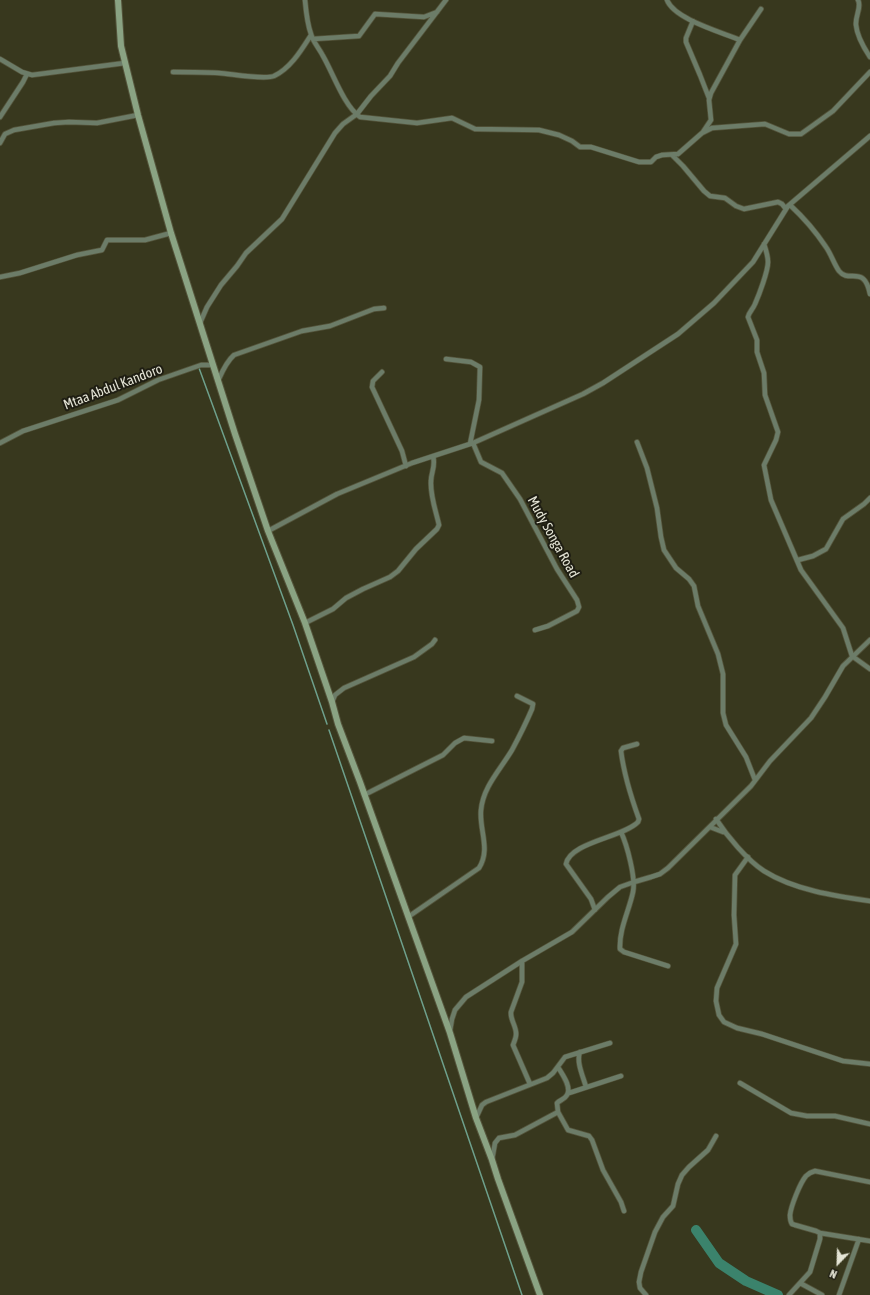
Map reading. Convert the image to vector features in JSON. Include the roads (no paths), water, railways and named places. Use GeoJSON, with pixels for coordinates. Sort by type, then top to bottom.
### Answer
{"type":"FeatureCollection","features":[{"type":"Feature","properties":{"kind":"main road"},"geometry":{"type":"LineString","coordinates":[[118,0],[121,46],[138,115],[171,233],[218,381],[268,531],[306,622],[338,724],[450,1033],[476,1118],[540,1295]]}},
{"type":"Feature","properties":{"kind":"street"},"geometry":{"type":"LineString","coordinates":[[305,0],[306,14],[312,37],[323,55],[338,86],[357,114],[363,118],[417,123],[452,118],[474,129],[539,130],[559,135],[572,141],[580,147],[591,148],[639,162],[648,163],[656,157],[662,155],[680,153],[702,133],[711,120],[709,100],[686,42],[686,38],[693,21]]}},
{"type":"Feature","properties":{"kind":"street"},"geometry":{"type":"LineString","coordinates":[[200,323],[221,285],[246,253],[282,219],[335,133],[343,124],[357,114],[370,96],[390,76],[398,63],[446,0]]}},
{"type":"Feature","properties":{"kind":"street"},"geometry":{"type":"LineString","coordinates":[[667,0],[676,12],[693,21],[740,40]]}},
{"type":"Feature","properties":{"kind":"street"},"geometry":{"type":"LineString","coordinates":[[858,0],[859,7],[856,16],[856,28],[864,48],[870,57]]}},
{"type":"Feature","properties":{"kind":"street"},"geometry":{"type":"LineString","coordinates":[[709,100],[711,93],[740,40],[761,8]]}},
{"type":"Feature","properties":{"kind":"street"},"geometry":{"type":"LineString","coordinates":[[173,72],[218,73],[263,77],[274,76],[283,70],[312,37],[360,36],[375,14],[424,17],[437,12]]}},
{"type":"Feature","properties":{"kind":"street"},"geometry":{"type":"LineString","coordinates":[[0,59],[27,74],[125,63]]}},
{"type":"Feature","properties":{"kind":"street"},"geometry":{"type":"LineString","coordinates":[[702,133],[712,128],[764,124],[789,134],[801,134],[833,111],[870,72]]}},
{"type":"Feature","properties":{"kind":"street"},"geometry":{"type":"LineString","coordinates":[[0,117],[27,74]]}},
{"type":"Feature","properties":{"kind":"street"},"geometry":{"type":"LineString","coordinates":[[0,143],[5,134],[14,130],[54,123],[97,123],[138,115]]}},
{"type":"Feature","properties":{"kind":"street"},"geometry":{"type":"LineString","coordinates":[[268,531],[337,494],[412,463],[472,444],[593,388],[678,334],[714,303],[753,262],[788,207],[870,136]]}},
{"type":"Feature","properties":{"kind":"street"},"geometry":{"type":"LineString","coordinates":[[672,155],[710,196],[725,198],[736,206],[744,209],[778,202],[800,214],[826,247],[840,271],[844,274],[860,276],[863,278],[866,281],[870,294]]}},
{"type":"Feature","properties":{"kind":"street"},"geometry":{"type":"LineString","coordinates":[[0,277],[20,273],[77,255],[102,250],[107,240],[145,240],[171,233]]}},
{"type":"Feature","properties":{"kind":"street"},"geometry":{"type":"LineString","coordinates":[[764,244],[768,255],[768,266],[755,306],[748,318],[757,340],[757,352],[764,373],[765,395],[778,432],[776,440],[764,465],[771,500],[805,577],[842,628],[852,656],[870,669]]}},
{"type":"Feature","properties":{"kind":"street"},"geometry":{"type":"LineString","coordinates":[[218,381],[226,365],[234,355],[302,331],[330,326],[374,309],[384,308]]}},
{"type":"Feature","properties":{"kind":"street"},"geometry":{"type":"LineString","coordinates":[[446,359],[471,362],[480,366],[479,400],[472,444]]}},
{"type":"Feature","properties":{"kind":"street","name":"Mtaa Abdul Kandoro"},"geometry":{"type":"LineString","coordinates":[[0,443],[23,431],[118,400],[158,380],[201,365],[213,365]]}},
{"type":"Feature","properties":{"kind":"street"},"geometry":{"type":"LineString","coordinates":[[382,372],[373,381],[373,393],[402,451],[406,466]]}},
{"type":"Feature","properties":{"kind":"street"},"geometry":{"type":"LineString","coordinates":[[637,442],[657,508],[664,550],[676,568],[689,579],[694,586],[698,606],[718,654],[723,674],[723,713],[726,725],[746,757],[755,780]]}},
{"type":"Feature","properties":{"kind":"street","name":"Mudy Songa Road"},"geometry":{"type":"LineString","coordinates":[[472,444],[481,462],[502,473],[520,499],[557,569],[577,600],[579,607],[577,611],[548,626],[535,630]]}},
{"type":"Feature","properties":{"kind":"street"},"geometry":{"type":"LineString","coordinates":[[306,622],[333,609],[346,598],[390,577],[398,571],[416,549],[437,529],[439,525],[432,497],[431,481],[435,465],[433,456]]}},
{"type":"Feature","properties":{"kind":"street"},"geometry":{"type":"LineString","coordinates":[[798,560],[813,556],[826,549],[843,519],[870,498]]}},
{"type":"Feature","properties":{"kind":"street"},"geometry":{"type":"LineString","coordinates":[[332,702],[335,695],[344,688],[414,657],[432,644],[435,640]]}},
{"type":"Feature","properties":{"kind":"street"},"geometry":{"type":"LineString","coordinates":[[450,1033],[455,1010],[466,997],[522,961],[572,932],[620,887],[660,874],[710,827],[716,819],[738,800],[770,761],[811,718],[843,666],[870,640]]}},
{"type":"Feature","properties":{"kind":"street"},"geometry":{"type":"LineString","coordinates":[[408,917],[479,868],[481,864],[484,854],[485,840],[481,812],[482,802],[494,775],[511,751],[532,709],[533,704],[517,696]]}},
{"type":"Feature","properties":{"kind":"street"},"geometry":{"type":"LineString","coordinates":[[364,795],[443,755],[455,743],[464,738],[492,741]]}},
{"type":"Feature","properties":{"kind":"street"},"geometry":{"type":"LineString","coordinates":[[595,910],[591,899],[566,864],[567,860],[578,850],[636,824],[639,819],[629,789],[621,751],[623,748],[637,744]]}},
{"type":"Feature","properties":{"kind":"street"},"geometry":{"type":"LineString","coordinates":[[716,819],[725,832],[763,871],[803,888],[870,901]]}},
{"type":"Feature","properties":{"kind":"street"},"geometry":{"type":"LineString","coordinates":[[710,827],[725,832]]}},
{"type":"Feature","properties":{"kind":"street"},"geometry":{"type":"LineString","coordinates":[[621,832],[634,882],[633,892],[621,932],[620,949],[624,952],[668,966]]}},
{"type":"Feature","properties":{"kind":"street"},"geometry":{"type":"LineString","coordinates":[[748,857],[735,876],[734,915],[736,944],[718,988],[716,1002],[719,1015],[724,1022],[738,1028],[762,1034],[836,1059],[870,1064]]}},
{"type":"Feature","properties":{"kind":"street"},"geometry":{"type":"LineString","coordinates":[[522,961],[522,982],[511,1016],[515,1024],[516,1035],[513,1045],[530,1084]]}},
{"type":"Feature","properties":{"kind":"street"},"geometry":{"type":"LineString","coordinates":[[476,1118],[482,1105],[486,1102],[547,1078],[553,1073],[565,1057],[610,1043]]}},
{"type":"Feature","properties":{"kind":"street"},"geometry":{"type":"LineString","coordinates":[[580,1052],[578,1056],[579,1063],[586,1086]]}},
{"type":"Feature","properties":{"kind":"street"},"geometry":{"type":"LineString","coordinates":[[558,1067],[569,1088],[569,1093]]}},
{"type":"Feature","properties":{"kind":"street"},"geometry":{"type":"LineString","coordinates":[[621,1076],[586,1086],[569,1093],[558,1104],[558,1112],[568,1130],[588,1136],[592,1140],[604,1170],[621,1202],[624,1211]]}},
{"type":"Feature","properties":{"kind":"street"},"geometry":{"type":"LineString","coordinates":[[740,1083],[791,1113],[807,1116],[835,1116],[870,1124]]}},
{"type":"Feature","properties":{"kind":"street"},"geometry":{"type":"LineString","coordinates":[[492,1160],[495,1143],[499,1138],[516,1135],[558,1112]]}},
{"type":"Feature","properties":{"kind":"street"},"geometry":{"type":"LineString","coordinates":[[646,1295],[640,1288],[639,1282],[655,1232],[663,1217],[673,1206],[678,1184],[682,1175],[708,1150],[716,1136]]}},
{"type":"Feature","properties":{"kind":"street"},"geometry":{"type":"LineString","coordinates":[[870,1182],[815,1171],[805,1177],[790,1214],[792,1224],[820,1233],[870,1241]]}},
{"type":"Feature","properties":{"kind":"street"},"geometry":{"type":"LineString","coordinates":[[789,1295],[810,1272],[820,1239],[820,1233]]}},
{"type":"Feature","properties":{"kind":"street"},"geometry":{"type":"LineString","coordinates":[[839,1295],[859,1239]]}},
{"type":"Feature","properties":{"kind":"street"},"geometry":{"type":"LineString","coordinates":[[800,1283],[822,1295]]}},
{"type":"Feature","properties":{"kind":"waterway"},"geometry":{"type":"LineString","coordinates":[[199,368],[293,625],[327,724]]}},
{"type":"Feature","properties":{"kind":"waterway"},"geometry":{"type":"LineString","coordinates":[[329,730],[522,1295]]}},
{"type":"Feature","properties":{"kind":"waterway"},"geometry":{"type":"LineString","coordinates":[[696,1230],[719,1263],[746,1281],[778,1295]]}}]}
